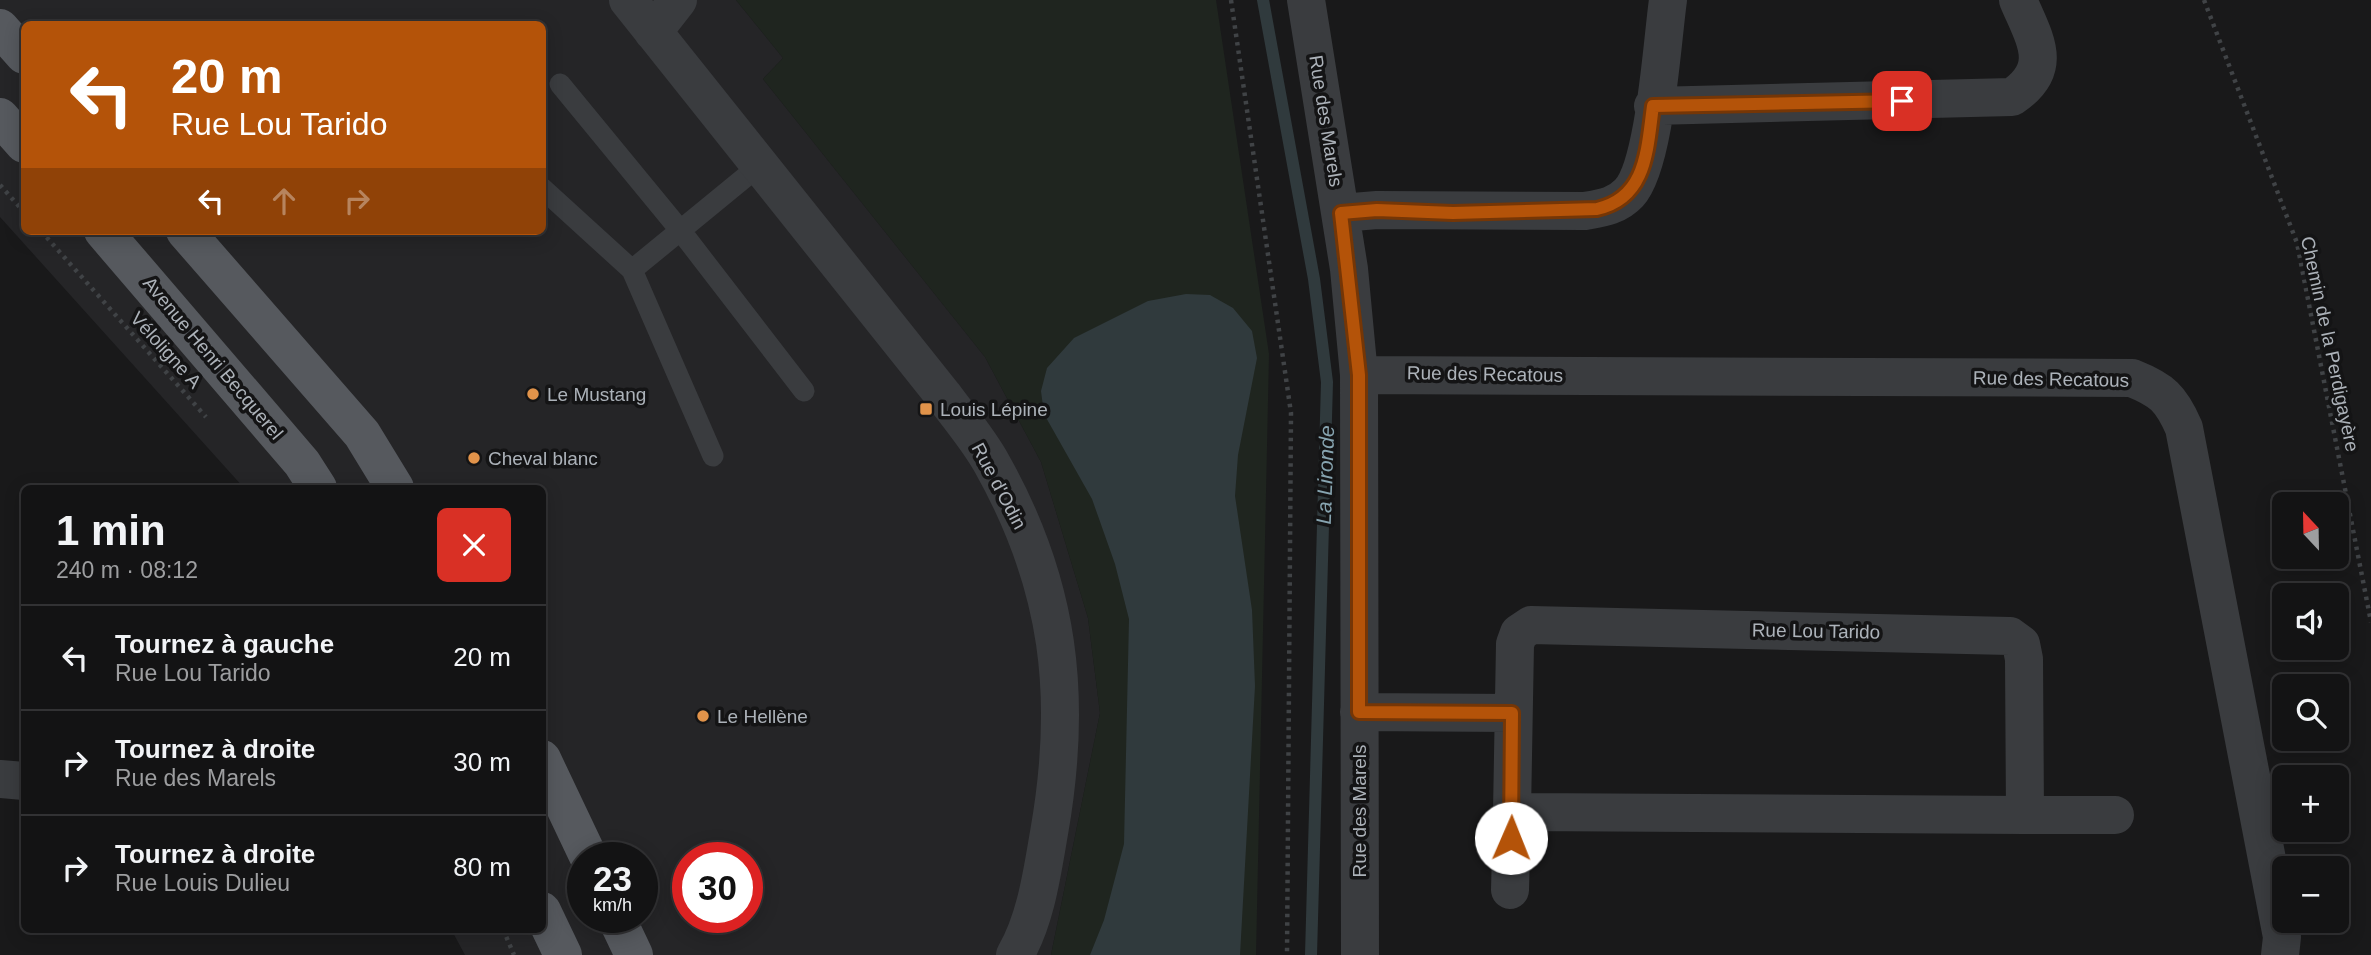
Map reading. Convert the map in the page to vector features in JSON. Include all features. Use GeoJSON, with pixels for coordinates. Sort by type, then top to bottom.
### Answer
{"type":"FeatureCollection","features":[{"type":"Feature","properties":{"kind":"main road"},"geometry":{"type":"LineString","coordinates":[[0,28],[21,52]]}},
{"type":"Feature","properties":{"kind":"main road"},"geometry":{"type":"LineString","coordinates":[[0,117],[21,141]]}},
{"type":"Feature","properties":{"kind":"main road","name":"Avenue Henri Becquerel"},"geometry":{"type":"LineString","coordinates":[[106,235],[302,463],[316,485]]}},
{"type":"Feature","properties":{"kind":"main road"},"geometry":{"type":"LineString","coordinates":[[188,235],[362,434],[393,485]]}},
{"type":"Feature","properties":{"kind":"main road"},"geometry":{"type":"LineString","coordinates":[[546,767],[581,842]]}},
{"type":"Feature","properties":{"kind":"main road"},"geometry":{"type":"LineString","coordinates":[[546,919],[563,955]]}},
{"type":"Feature","properties":{"kind":"main road"},"geometry":{"type":"LineString","coordinates":[[624,933],[634,955]]}},
{"type":"Feature","properties":{"kind":"street","name":"Rue d'Odin"},"geometry":{"type":"LineString","coordinates":[[628,0],[943,394],[991,462],[1017,515],[1048,596],[1063,727],[1040,885],[1015,955]]}},
{"type":"Feature","properties":{"kind":"street"},"geometry":{"type":"LineString","coordinates":[[653,32],[678,0]]}},
{"type":"Feature","properties":{"kind":"street","name":"Rue des Marels"},"geometry":{"type":"LineString","coordinates":[[1306,0],[1341,213],[1359,375],[1360,955]]}},
{"type":"Feature","properties":{"kind":"street"},"geometry":{"type":"LineString","coordinates":[[1341,213],[1377,210],[1453,213],[1585,211],[1613,205],[1630,192],[1639,176],[1653,106],[1668,0]]}},
{"type":"Feature","properties":{"kind":"street"},"geometry":{"type":"LineString","coordinates":[[1653,106],[2012,97],[2029,85],[2038,64],[2037,46],[2018,0]]}},
{"type":"Feature","properties":{"kind":"street","name":"Rue des Recatous"},"geometry":{"type":"LineString","coordinates":[[1359,375],[2132,378],[2159,388],[2176,408],[2184,428],[2282,937],[2280,955]]}},
{"type":"Feature","properties":{"kind":"street","name":"Rue Lou Tarido"},"geometry":{"type":"LineString","coordinates":[[1510,890],[1515,644],[1519,633],[1531,625],[2010,636],[2021,644],[2025,659],[2025,815]]}},
{"type":"Feature","properties":{"kind":"street"},"geometry":{"type":"LineString","coordinates":[[1359,712],[1512,713]]}},
{"type":"Feature","properties":{"kind":"street"},"geometry":{"type":"LineString","coordinates":[[0,779],[21,781]]}},
{"type":"Feature","properties":{"kind":"street"},"geometry":{"type":"LineString","coordinates":[[1512,812],[2115,815]]}},
{"type":"Feature","properties":{"kind":"lane"},"geometry":{"type":"LineString","coordinates":[[559,84],[680,230],[804,391]]}},
{"type":"Feature","properties":{"kind":"lane"},"geometry":{"type":"LineString","coordinates":[[632,270],[760,165]]}},
{"type":"Feature","properties":{"kind":"lane"},"geometry":{"type":"LineString","coordinates":[[546,192],[632,270],[713,456]]}},
{"type":"Feature","properties":{"kind":"path"},"geometry":{"type":"LineString","coordinates":[[1231,0],[1291,413],[1287,955]]}},
{"type":"Feature","properties":{"kind":"path","name":"Chemin de la Perdigayère"},"geometry":{"type":"LineString","coordinates":[[2204,0],[2297,243],[2371,622]]}},
{"type":"Feature","properties":{"kind":"path"},"geometry":{"type":"LineString","coordinates":[[0,185],[21,209]]}},
{"type":"Feature","properties":{"kind":"path","name":"Véloligne A"},"geometry":{"type":"LineString","coordinates":[[45,235],[215,426]]}},
{"type":"Feature","properties":{"kind":"path"},"geometry":{"type":"LineString","coordinates":[[505,933],[514,955]]}},
{"type":"Feature","properties":{"kind":"shaded area"},"geometry":{"type":"Polygon","coordinates":[[[0,0],[736,0],[783,58],[763,79],[985,357],[1041,462],[1088,618],[1100,713],[1051,955],[465,955],[453,933],[546,933],[546,485],[241,485],[0,217],[0,0]]]}},
{"type":"Feature","properties":{"kind":"shaded area"},"geometry":{"type":"Polygon","coordinates":[[[736,0],[1216,0],[1269,354],[1256,955],[1051,955],[1100,713],[1088,618],[1041,462],[985,357],[763,79],[783,58],[736,0]]]}},
{"type":"Feature","properties":{"kind":"shaded area"},"geometry":{"type":"Polygon","coordinates":[[[1186,294],[1210,295],[1233,308],[1252,331],[1257,358],[1238,455],[1235,496],[1252,610],[1255,686],[1240,955],[1090,955],[1104,920],[1124,844],[1129,619],[1115,564],[1092,499],[1044,414],[1041,391],[1047,368],[1074,338],[1148,301],[1186,294]]]}},
{"type":"Feature","properties":{"kind":"waterway","name":"La Lironde"},"geometry":{"type":"LineString","coordinates":[[1263,0],[1314,279],[1327,382],[1311,955]]}},
{"type":"Feature","properties":{"kind":"place","name":"Le Mustang"},"geometry":{"type":"Point","coordinates":[533,394]}},
{"type":"Feature","properties":{"kind":"place","name":"Louis Lépine"},"geometry":{"type":"Point","coordinates":[926,409]}},
{"type":"Feature","properties":{"kind":"place","name":"Cheval blanc"},"geometry":{"type":"Point","coordinates":[474,458]}},
{"type":"Feature","properties":{"kind":"place","name":"Le Hellène"},"geometry":{"type":"Point","coordinates":[703,716]}},
{"type":"Feature","properties":{"kind":"route"},"geometry":{"type":"LineString","coordinates":[[1511,838],[1512,713],[1359,712],[1359,375],[1341,213],[1377,210],[1453,213],[1597,209],[1622,200],[1636,184],[1647,148],[1653,106],[1902,101]]}}]}
